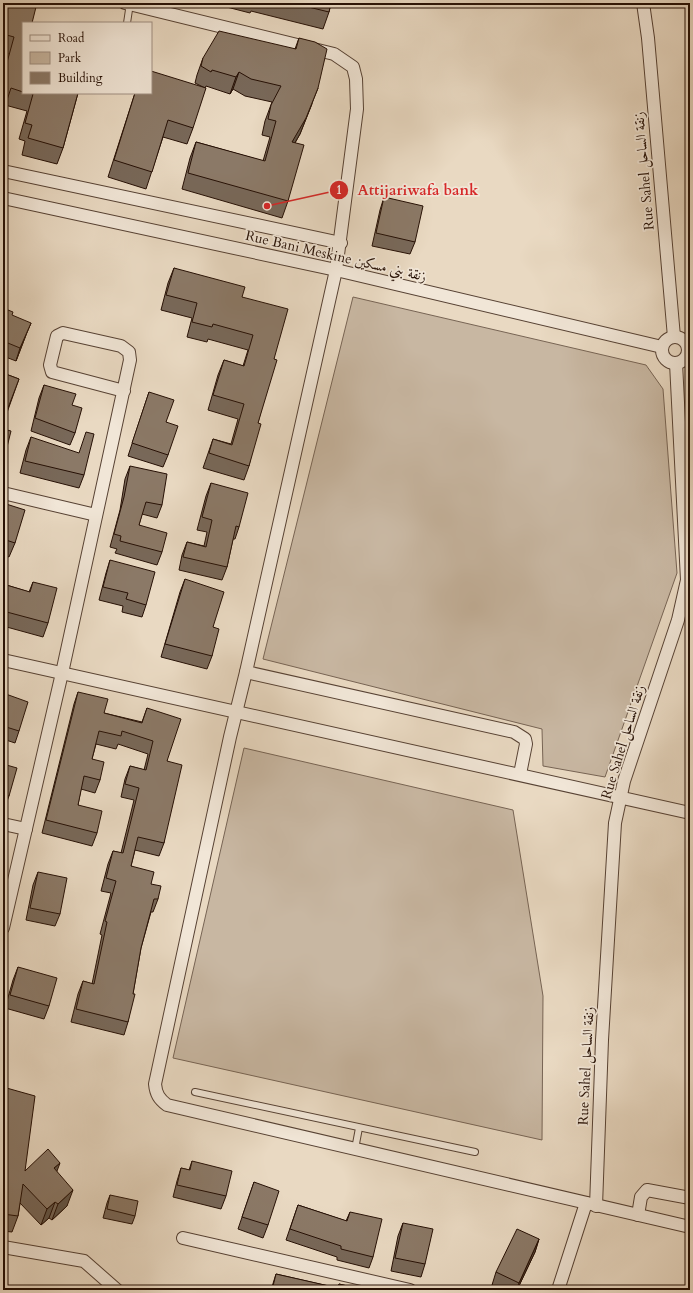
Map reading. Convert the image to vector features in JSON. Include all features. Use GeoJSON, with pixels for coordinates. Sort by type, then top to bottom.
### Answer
{"type":"FeatureCollection","features":[{"type":"Feature","properties":{"kind":"street"},"geometry":{"type":"LineString","coordinates":[[129,3],[334,54],[345,60],[353,67],[356,79],[357,110],[341,243],[336,270],[156,1076],[156,1092],[160,1100],[167,1106],[690,1227]]}},
{"type":"Feature","properties":{"kind":"street","name":"Rue Sahel زنقة الساحل"},"geometry":{"type":"LineString","coordinates":[[643,3],[648,38],[674,336]]}},
{"type":"Feature","properties":{"kind":"street"},"geometry":{"type":"LineString","coordinates":[[3,171],[341,243]]}},
{"type":"Feature","properties":{"kind":"street","name":"Rue Bani Meskine زنقة بني مسكين"},"geometry":{"type":"LineString","coordinates":[[3,198],[336,270],[662,347]]}},
{"type":"Feature","properties":{"kind":"street"},"geometry":{"type":"LineString","coordinates":[[3,928],[62,673],[124,391],[130,360],[128,352],[121,346],[63,333],[57,336],[50,365],[52,372],[124,391]]}},
{"type":"Feature","properties":{"kind":"street"},"geometry":{"type":"LineString","coordinates":[[674,336],[683,339],[689,352],[682,360],[676,363],[669,362],[662,354],[662,347],[665,341],[674,336]]}},
{"type":"Feature","properties":{"kind":"street","name":"Rue Sahel زنقة الساحل"},"geometry":{"type":"LineString","coordinates":[[558,1290],[591,1204],[615,823],[619,798],[678,620],[687,580],[676,363]]}},
{"type":"Feature","properties":{"kind":"street"},"geometry":{"type":"LineString","coordinates":[[3,492],[96,515]]}},
{"type":"Feature","properties":{"kind":"street"},"geometry":{"type":"LineString","coordinates":[[3,660],[236,713],[520,774],[619,798],[689,811]]}},
{"type":"Feature","properties":{"kind":"street"},"geometry":{"type":"LineString","coordinates":[[246,672],[514,732],[520,735],[526,744],[520,774]]}},
{"type":"Feature","properties":{"kind":"street"},"geometry":{"type":"LineString","coordinates":[[3,824],[26,829]]}},
{"type":"Feature","properties":{"kind":"street"},"geometry":{"type":"LineString","coordinates":[[638,1215],[641,1197],[647,1190],[690,1198]]}},
{"type":"Feature","properties":{"kind":"street"},"geometry":{"type":"LineString","coordinates":[[183,1238],[410,1290]]}},
{"type":"Feature","properties":{"kind":"street"},"geometry":{"type":"LineString","coordinates":[[3,1247],[84,1260],[117,1290]]}},
{"type":"Feature","properties":{"kind":"lane"},"geometry":{"type":"LineString","coordinates":[[127,22],[129,3]]}},
{"type":"Feature","properties":{"kind":"lane"},"geometry":{"type":"LineString","coordinates":[[195,1092],[475,1152]]}},
{"type":"Feature","properties":{"kind":"lane"},"geometry":{"type":"LineString","coordinates":[[355,1149],[359,1128]]}},
{"type":"Feature","properties":{"kind":"green space"},"geometry":{"type":"Polygon","coordinates":[[[353,297],[646,365],[663,389],[677,573],[605,777],[543,766],[542,729],[263,659],[353,297]]]}},
{"type":"Feature","properties":{"kind":"green space"},"geometry":{"type":"Polygon","coordinates":[[[244,748],[513,810],[543,996],[542,1140],[173,1058],[244,748]]]}},
{"type":"Feature","properties":{"kind":"building"},"geometry":{"type":"Polygon","coordinates":[[[3,3],[37,3],[32,22],[22,22],[22,92],[11,88],[3,112],[3,77],[14,37],[3,34],[3,3]]]}},
{"type":"Feature","properties":{"kind":"building"},"geometry":{"type":"Polygon","coordinates":[[[292,3],[331,3],[329,12],[292,3]]]}},
{"type":"Feature","properties":{"kind":"building"},"geometry":{"type":"Polygon","coordinates":[[[219,31],[296,49],[299,38],[315,42],[327,49],[318,88],[306,118],[292,142],[304,145],[288,201],[188,173],[196,142],[265,161],[276,121],[268,119],[271,105],[281,86],[251,79],[239,72],[236,77],[212,70],[211,72],[201,66],[203,58],[219,31]]]}},
{"type":"Feature","properties":{"kind":"building"},"geometry":{"type":"Polygon","coordinates":[[[152,71],[206,88],[193,128],[168,120],[152,172],[114,160],[135,94],[152,94],[152,71]]]}},
{"type":"Feature","properties":{"kind":"building"},"geometry":{"type":"Polygon","coordinates":[[[33,94],[78,94],[63,148],[28,138],[32,125],[25,123],[33,94]]]}},
{"type":"Feature","properties":{"kind":"building"},"geometry":{"type":"Polygon","coordinates":[[[384,197],[423,206],[415,242],[376,233],[384,197]]]}},
{"type":"Feature","properties":{"kind":"building"},"geometry":{"type":"Polygon","coordinates":[[[174,268],[245,287],[242,297],[288,309],[274,359],[277,360],[258,423],[261,424],[249,466],[209,453],[213,439],[232,445],[244,404],[213,395],[224,360],[244,366],[253,335],[213,324],[212,327],[192,322],[197,303],[166,295],[174,268]]]}},
{"type":"Feature","properties":{"kind":"building"},"geometry":{"type":"Polygon","coordinates":[[[3,308],[13,312],[12,315],[31,323],[20,348],[3,341],[3,308]]]}},
{"type":"Feature","properties":{"kind":"building"},"geometry":{"type":"Polygon","coordinates":[[[3,373],[19,379],[8,408],[3,406],[3,373]]]}},
{"type":"Feature","properties":{"kind":"building"},"geometry":{"type":"Polygon","coordinates":[[[44,385],[76,394],[72,405],[82,408],[75,433],[35,418],[44,385]]]}},
{"type":"Feature","properties":{"kind":"building"},"geometry":{"type":"Polygon","coordinates":[[[149,392],[174,400],[166,422],[178,426],[168,455],[132,443],[149,392]]]}},
{"type":"Feature","properties":{"kind":"building"},"geometry":{"type":"Polygon","coordinates":[[[3,429],[11,431],[4,459],[3,459],[3,429]]]}},
{"type":"Feature","properties":{"kind":"building"},"geometry":{"type":"Polygon","coordinates":[[[86,432],[94,434],[84,475],[25,461],[31,437],[79,453],[86,432]]]}},
{"type":"Feature","properties":{"kind":"building"},"geometry":{"type":"Polygon","coordinates":[[[130,466],[167,474],[162,505],[146,502],[139,525],[167,533],[162,552],[120,541],[121,536],[114,534],[124,497],[130,466]]]}},
{"type":"Feature","properties":{"kind":"building"},"geometry":{"type":"Polygon","coordinates":[[[211,483],[248,493],[239,527],[236,526],[227,567],[183,557],[187,542],[206,547],[212,520],[202,517],[211,483]]]}},
{"type":"Feature","properties":{"kind":"building"},"geometry":{"type":"Polygon","coordinates":[[[3,503],[25,510],[15,543],[3,539],[3,503]]]}},
{"type":"Feature","properties":{"kind":"building"},"geometry":{"type":"Polygon","coordinates":[[[110,560],[155,572],[146,605],[126,599],[128,593],[103,587],[110,560]]]}},
{"type":"Feature","properties":{"kind":"building"},"geometry":{"type":"Polygon","coordinates":[[[185,579],[224,592],[213,627],[219,629],[212,656],[165,644],[185,579]]]}},
{"type":"Feature","properties":{"kind":"building"},"geometry":{"type":"Polygon","coordinates":[[[33,582],[57,588],[48,623],[3,611],[3,584],[30,592],[33,582]]]}},
{"type":"Feature","properties":{"kind":"building"},"geometry":{"type":"Polygon","coordinates":[[[78,692],[108,699],[104,713],[142,723],[147,708],[181,719],[167,761],[182,765],[164,843],[138,837],[131,866],[154,872],[151,884],[161,886],[158,899],[154,899],[141,948],[133,994],[135,994],[128,1022],[76,1009],[83,981],[94,984],[107,922],[105,921],[116,881],[106,878],[113,851],[123,853],[139,788],[125,784],[130,766],[146,770],[153,741],[122,731],[121,736],[99,731],[92,759],[104,762],[100,780],[84,776],[78,805],[102,811],[97,833],[46,820],[78,692]]]}},
{"type":"Feature","properties":{"kind":"building"},"geometry":{"type":"Polygon","coordinates":[[[3,693],[28,702],[19,731],[3,726],[3,693]]]}},
{"type":"Feature","properties":{"kind":"building"},"geometry":{"type":"Polygon","coordinates":[[[3,764],[17,768],[9,796],[3,795],[3,764]]]}},
{"type":"Feature","properties":{"kind":"building"},"geometry":{"type":"Polygon","coordinates":[[[38,872],[67,878],[60,914],[30,908],[38,872]]]}},
{"type":"Feature","properties":{"kind":"building"},"geometry":{"type":"Polygon","coordinates":[[[18,967],[57,978],[49,1006],[10,995],[18,967]]]}},
{"type":"Feature","properties":{"kind":"building"},"geometry":{"type":"Polygon","coordinates":[[[3,1087],[35,1096],[25,1171],[48,1149],[60,1163],[54,1168],[73,1190],[58,1204],[55,1202],[47,1209],[23,1184],[18,1216],[3,1214],[3,1087]]]}},
{"type":"Feature","properties":{"kind":"building"},"geometry":{"type":"Polygon","coordinates":[[[192,1161],[232,1171],[226,1196],[177,1185],[181,1168],[190,1170],[192,1161]]]}},
{"type":"Feature","properties":{"kind":"building"},"geometry":{"type":"Polygon","coordinates":[[[254,1182],[279,1191],[268,1225],[242,1217],[254,1182]]]}},
{"type":"Feature","properties":{"kind":"building"},"geometry":{"type":"Polygon","coordinates":[[[110,1195],[138,1201],[135,1216],[107,1209],[110,1195]]]}},
{"type":"Feature","properties":{"kind":"building"},"geometry":{"type":"Polygon","coordinates":[[[298,1205],[347,1221],[350,1212],[382,1219],[373,1257],[341,1249],[341,1246],[290,1229],[298,1205]]]}},
{"type":"Feature","properties":{"kind":"building"},"geometry":{"type":"Polygon","coordinates":[[[403,1223],[433,1229],[425,1264],[395,1258],[403,1223]]]}},
{"type":"Feature","properties":{"kind":"building"},"geometry":{"type":"Polygon","coordinates":[[[517,1229],[539,1239],[519,1283],[496,1272],[517,1229]]]}},
{"type":"Feature","properties":{"kind":"building"},"geometry":{"type":"Polygon","coordinates":[[[276,1274],[338,1288],[339,1284],[364,1290],[272,1290],[276,1274]]]}},
{"type":"Feature","properties":{"kind":"place","name":"Attijariwafa bank"},"geometry":{"type":"Point","coordinates":[267,206]}}]}
